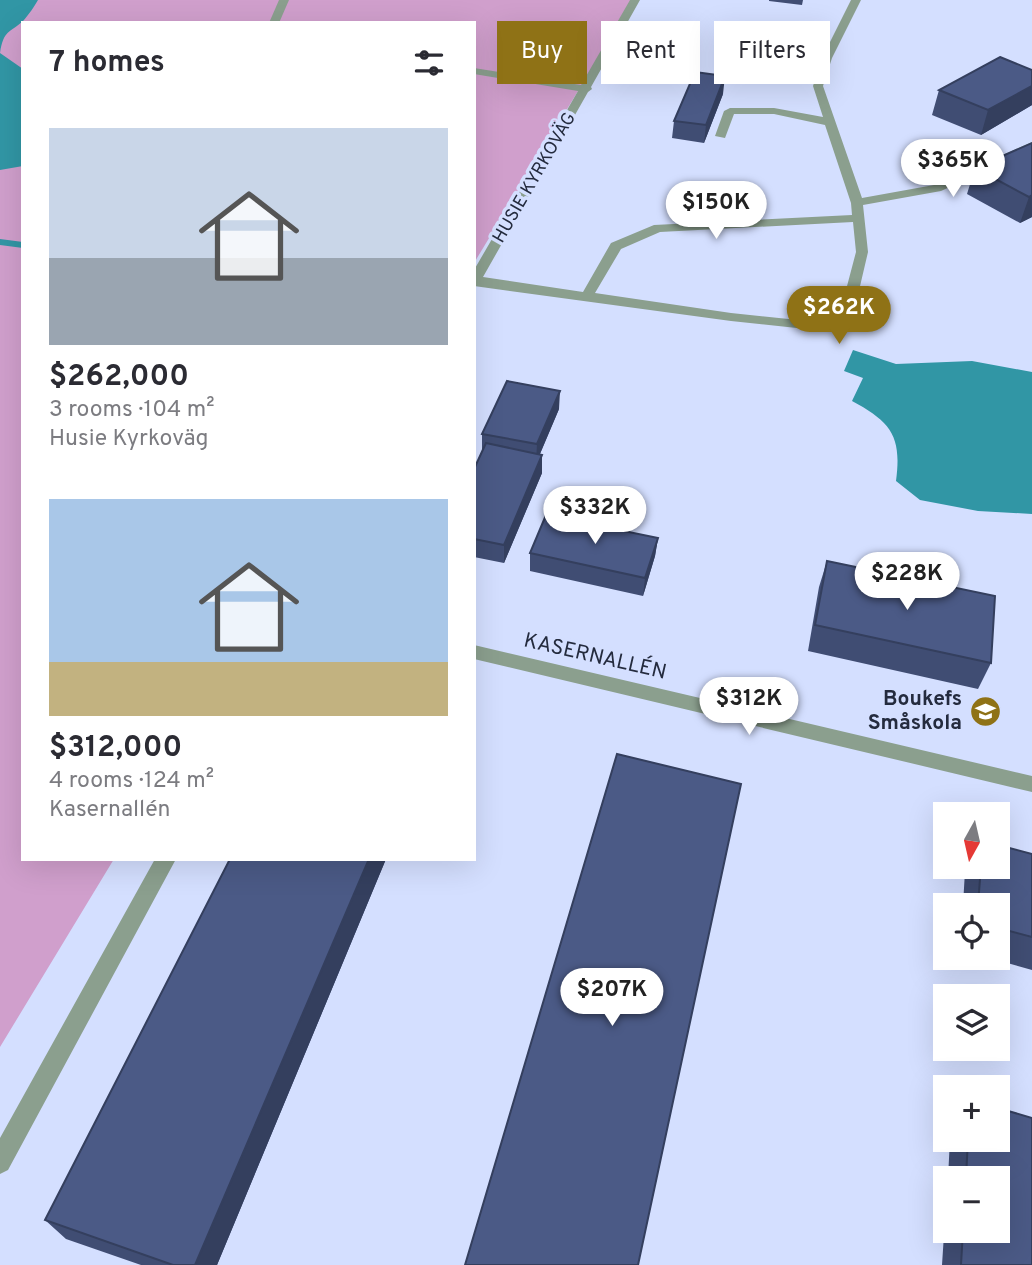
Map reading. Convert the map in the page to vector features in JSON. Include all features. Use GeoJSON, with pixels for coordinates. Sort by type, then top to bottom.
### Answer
{"type":"FeatureCollection","features":[{"type":"Feature","properties":{"kind":"street"},"geometry":{"type":"LineString","coordinates":[[275,21],[285,0]]}},
{"type":"Feature","properties":{"kind":"street","name":"HUSIE KYRKOVÄG"},"geometry":{"type":"LineString","coordinates":[[476,279],[587,89],[635,0]]}},
{"type":"Feature","properties":{"kind":"street"},"geometry":{"type":"LineString","coordinates":[[476,281],[732,317],[843,329],[862,252],[857,203],[818,86],[827,58],[856,0]]}},
{"type":"Feature","properties":{"kind":"street"},"geometry":{"type":"LineString","coordinates":[[485,60],[478,71],[587,89]]}},
{"type":"Feature","properties":{"kind":"street"},"geometry":{"type":"LineString","coordinates":[[721,136],[730,111],[774,111],[829,122]]}},
{"type":"Feature","properties":{"kind":"street"},"geometry":{"type":"LineString","coordinates":[[857,203],[937,188],[1032,145]]}},
{"type":"Feature","properties":{"kind":"street"},"geometry":{"type":"LineString","coordinates":[[587,296],[616,246],[658,228],[858,218]]}},
{"type":"Feature","properties":{"kind":"street","name":"KASERNALLÉN"},"geometry":{"type":"LineString","coordinates":[[476,652],[1032,785]]}},
{"type":"Feature","properties":{"kind":"street"},"geometry":{"type":"LineString","coordinates":[[0,1162],[165,861]]}},
{"type":"Feature","properties":{"kind":"shaded area"},"geometry":{"type":"Polygon","coordinates":[[[0,0],[633,0],[620,21],[601,21],[601,53],[587,76],[587,21],[497,21],[497,84],[582,84],[476,260],[476,21],[21,21],[21,861],[113,861],[0,1047],[0,0]]]}},
{"type":"Feature","properties":{"kind":"shaded area"},"geometry":{"type":"Polygon","coordinates":[[[0,0],[38,0],[24,20],[5,36],[0,53],[0,0]]]}},
{"type":"Feature","properties":{"kind":"shaded area"},"geometry":{"type":"Polygon","coordinates":[[[0,53],[21,68],[21,166],[0,170],[0,53]]]}},
{"type":"Feature","properties":{"kind":"shaded area"},"geometry":{"type":"Polygon","coordinates":[[[853,350],[896,364],[972,361],[1032,372],[1032,514],[978,511],[920,500],[896,481],[897,452],[891,432],[876,416],[852,401],[863,378],[844,371],[853,350]]]}},
{"type":"Feature","properties":{"kind":"building"},"geometry":{"type":"Polygon","coordinates":[[[1000,57],[1032,70],[1032,86],[988,110],[939,90],[1000,57]]]}},
{"type":"Feature","properties":{"kind":"building"},"geometry":{"type":"Polygon","coordinates":[[[700,73],[714,75],[714,84],[722,84],[706,125],[674,121],[690,84],[700,84],[700,73]]]}},
{"type":"Feature","properties":{"kind":"building"},"geometry":{"type":"Polygon","coordinates":[[[1032,143],[1032,195],[1029,197],[975,168],[1032,143]]]}},
{"type":"Feature","properties":{"kind":"building"},"geometry":{"type":"Polygon","coordinates":[[[507,381],[560,391],[537,444],[482,434],[507,381]]]}},
{"type":"Feature","properties":{"kind":"building"},"geometry":{"type":"Polygon","coordinates":[[[486,443],[542,455],[504,545],[476,539],[476,465],[486,443]]]}},
{"type":"Feature","properties":{"kind":"building"},"geometry":{"type":"Polygon","coordinates":[[[546,515],[658,538],[645,578],[530,553],[546,515]]]}},
{"type":"Feature","properties":{"kind":"building"},"geometry":{"type":"Polygon","coordinates":[[[827,561],[995,596],[991,663],[815,625],[827,561]]]}},
{"type":"Feature","properties":{"kind":"building"},"geometry":{"type":"Polygon","coordinates":[[[617,754],[741,784],[638,1265],[465,1265],[617,754]]]}},
{"type":"Feature","properties":{"kind":"building"},"geometry":{"type":"Polygon","coordinates":[[[1010,848],[1032,854],[1032,937],[1010,931],[1010,893],[979,893],[980,879],[1010,879],[1010,848]]]}},
{"type":"Feature","properties":{"kind":"building"},"geometry":{"type":"Polygon","coordinates":[[[229,861],[368,861],[195,1265],[173,1265],[45,1220],[229,861]]]}},
{"type":"Feature","properties":{"kind":"building"},"geometry":{"type":"Polygon","coordinates":[[[1010,1112],[1032,1118],[1032,1265],[961,1265],[962,1243],[1010,1243],[1010,1166],[967,1166],[967,1152],[1010,1152],[1010,1112]]]}},
{"type":"Feature","properties":{"kind":"waterway"},"geometry":{"type":"LineString","coordinates":[[0,242],[21,245]]}},
{"type":"Feature","properties":{"kind":"place","name":"Boukefs Småskola"},"geometry":{"type":"Point","coordinates":[985,711]}}]}
